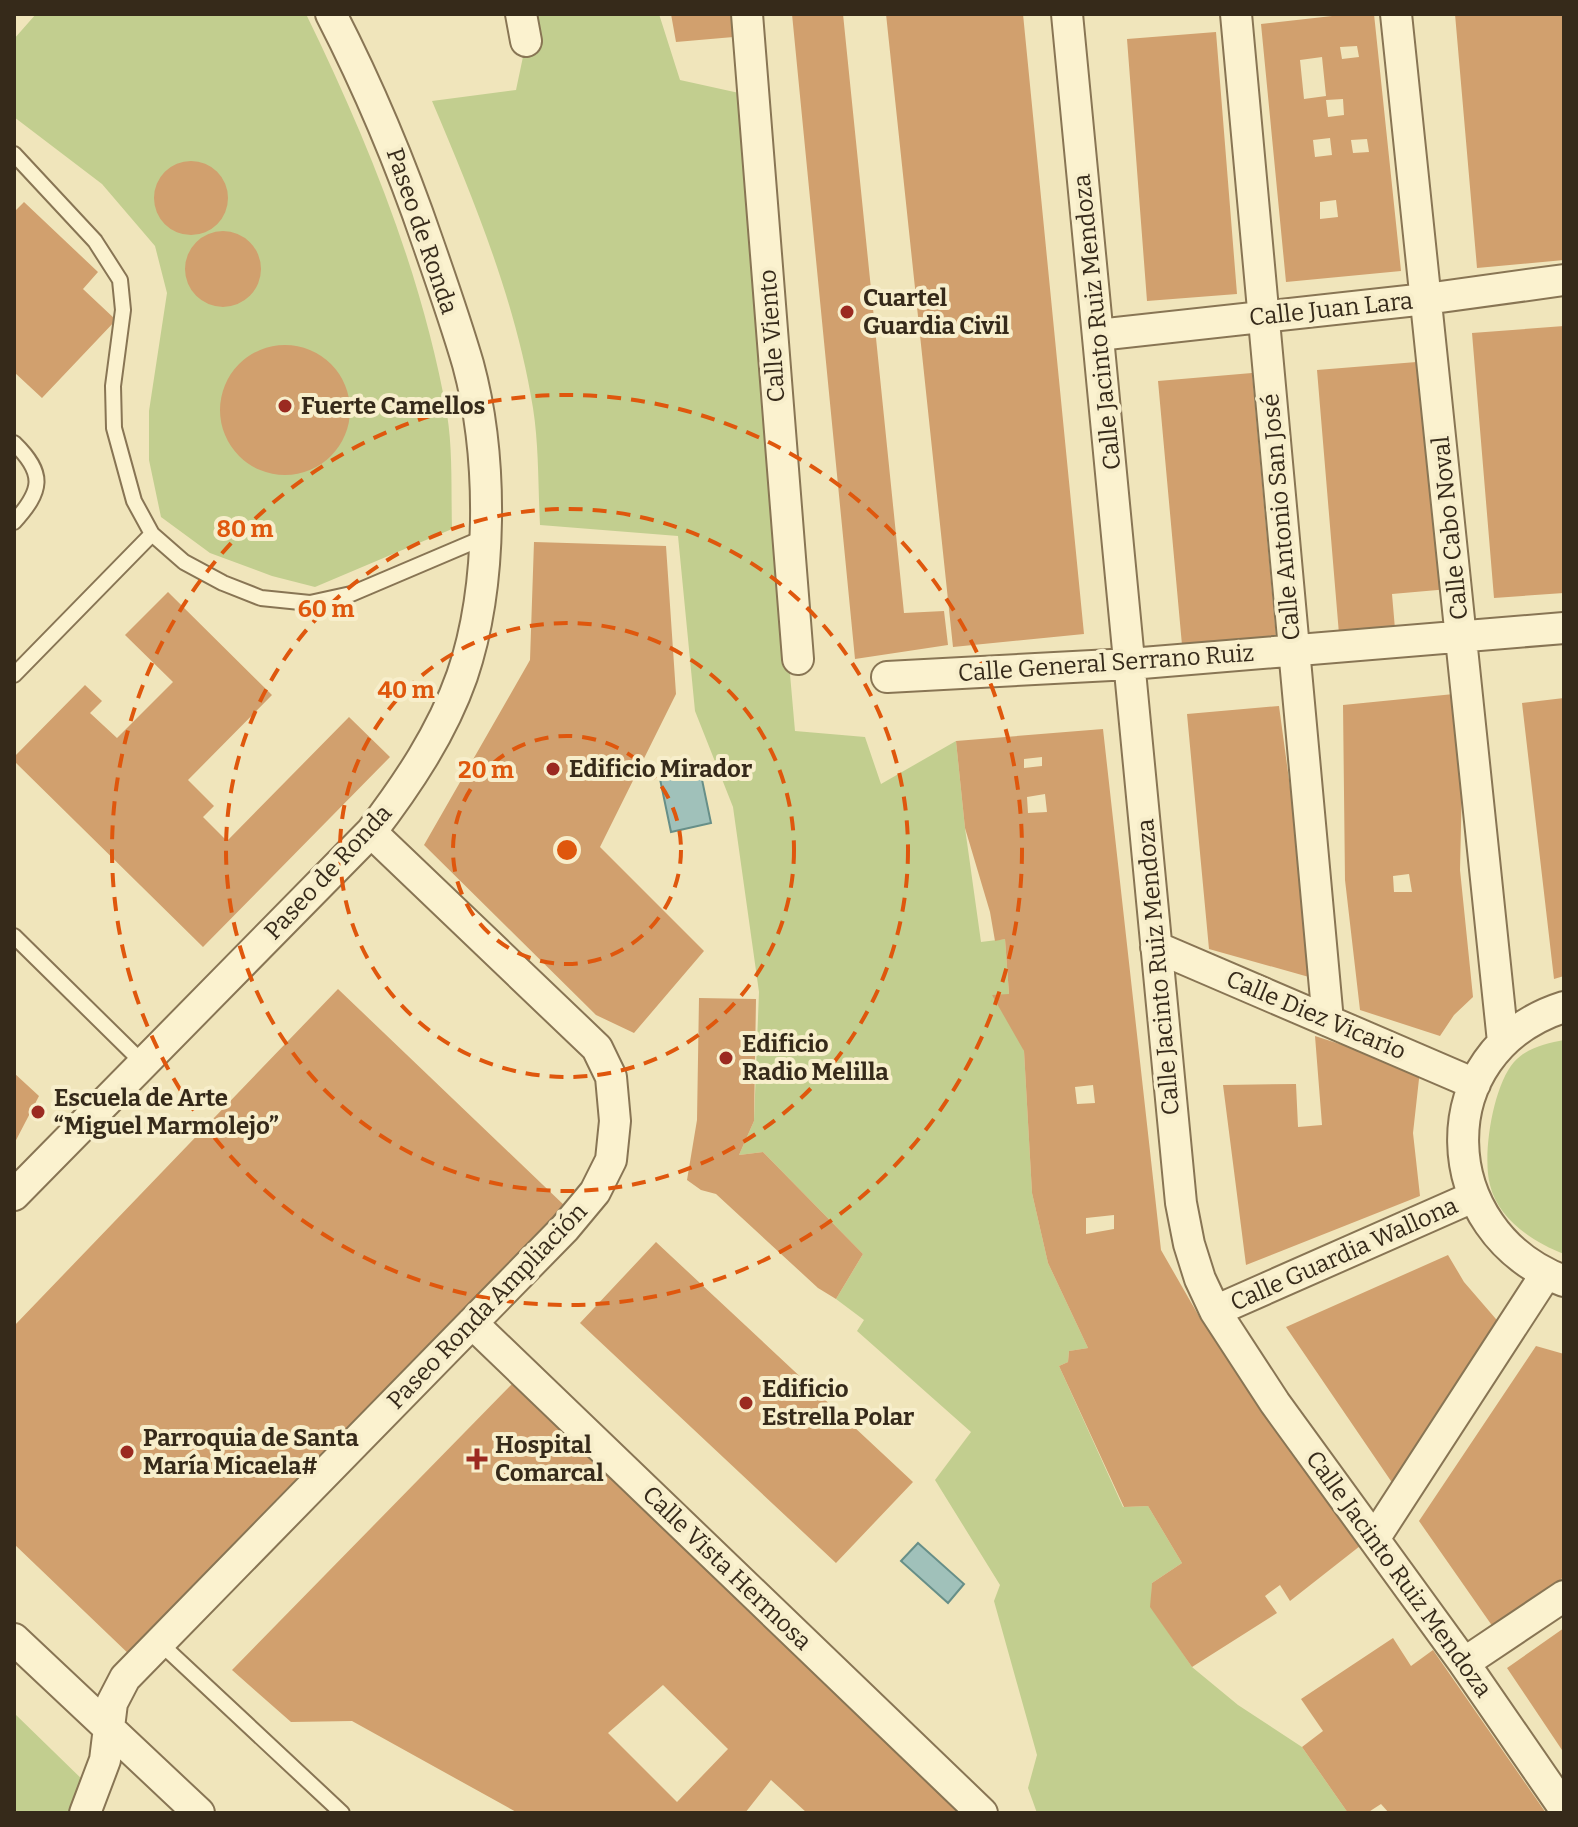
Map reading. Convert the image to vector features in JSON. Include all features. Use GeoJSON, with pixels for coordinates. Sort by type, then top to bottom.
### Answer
{"type":"FeatureCollection","features":[{"type":"Feature","properties":{"kind":"street","name":"Paseo de Ronda"},"geometry":{"type":"LineString","coordinates":[[14,1195],[371,832],[408,784],[462,677],[474,633],[485,537],[482,440],[468,366],[401,164],[331,14]]}},
{"type":"Feature","properties":{"kind":"street","name":"Calle Viento"},"geometry":{"type":"LineString","coordinates":[[747,14],[798,659]]}},
{"type":"Feature","properties":{"kind":"street","name":"Calle Jacinto Ruiz Mendoza"},"geometry":{"type":"LineString","coordinates":[[1067,14],[1181,1203],[1189,1244],[1200,1279],[1215,1311],[1275,1403],[1562,1801]]}},
{"type":"Feature","properties":{"kind":"street","name":"Calle Antonio San José"},"geometry":{"type":"LineString","coordinates":[[1236,14],[1328,1021]]}},
{"type":"Feature","properties":{"kind":"street","name":"Calle Cabo Noval"},"geometry":{"type":"LineString","coordinates":[[1396,14],[1503,1042]]}},
{"type":"Feature","properties":{"kind":"street","name":"Calle Juan Lara"},"geometry":{"type":"LineString","coordinates":[[1098,335],[1426,299],[1564,280]]}},
{"type":"Feature","properties":{"kind":"street","name":"Calle General Serrano Ruiz"},"geometry":{"type":"LineString","coordinates":[[887,677],[1130,664],[1564,628]]}},
{"type":"Feature","properties":{"kind":"street","name":"Paseo Ronda Ampliación"},"geometry":{"type":"LineString","coordinates":[[85,1813],[105,1760],[112,1703],[125,1678],[565,1228],[595,1192],[611,1160],[615,1121],[611,1077],[597,1048],[371,832]]}},
{"type":"Feature","properties":{"kind":"street","name":"Calle Diez Vicario"},"geometry":{"type":"LineString","coordinates":[[1156,947],[1475,1084]]}},
{"type":"Feature","properties":{"kind":"street"},"geometry":{"type":"LineString","coordinates":[[1374,1539],[1555,1278],[1523,1260],[1502,1242],[1486,1221],[1473,1197],[1463,1154],[1463,1130],[1475,1084],[1489,1059],[1503,1042],[1536,1017],[1564,1007]]}},
{"type":"Feature","properties":{"kind":"street","name":"Calle Guardia Wallona"},"geometry":{"type":"LineString","coordinates":[[1215,1311],[1473,1197]]}},
{"type":"Feature","properties":{"kind":"street","name":"Calle Vista Hermosa"},"geometry":{"type":"LineString","coordinates":[[472,1323],[982,1813]]}},
{"type":"Feature","properties":{"kind":"street"},"geometry":{"type":"LineString","coordinates":[[1464,1663],[1564,1596]]}},
{"type":"Feature","properties":{"kind":"street"},"geometry":{"type":"LineString","coordinates":[[14,1639],[199,1813]]}},
{"type":"Feature","properties":{"kind":"lane"},"geometry":{"type":"LineString","coordinates":[[14,154],[95,241],[120,280],[123,310],[113,386],[114,428],[134,501],[152,534],[184,562],[223,583],[261,598],[310,603],[351,594],[485,537]]}},
{"type":"Feature","properties":{"kind":"lane"},"geometry":{"type":"LineString","coordinates":[[14,443],[29,458],[37,480],[33,500],[14,522]]}},
{"type":"Feature","properties":{"kind":"lane"},"geometry":{"type":"LineString","coordinates":[[14,675],[152,534]]}},
{"type":"Feature","properties":{"kind":"lane"},"geometry":{"type":"LineString","coordinates":[[14,650],[26,662]]}},
{"type":"Feature","properties":{"kind":"lane"},"geometry":{"type":"LineString","coordinates":[[14,936],[143,1063]]}},
{"type":"Feature","properties":{"kind":"lane"},"geometry":{"type":"LineString","coordinates":[[160,1643],[342,1813]]}},
{"type":"Feature","properties":{"kind":"green space"},"geometry":{"type":"Polygon","coordinates":[[[36,14],[306,14],[371,159],[423,311],[437,362],[449,428],[452,529],[315,587],[272,576],[210,553],[161,517],[149,460],[149,411],[167,293],[155,246],[102,184],[14,117],[14,39],[36,14]]]}},
{"type":"Feature","properties":{"kind":"green space"},"geometry":{"type":"Polygon","coordinates":[[[532,14],[659,14],[680,80],[739,93],[795,731],[865,737],[881,784],[956,741],[981,942],[1005,939],[1009,994],[1024,1051],[1032,1193],[1048,1263],[1088,1348],[1069,1351],[1068,1362],[1059,1366],[1123,1507],[1148,1506],[1182,1563],[1152,1583],[1151,1607],[1192,1667],[1238,1705],[1302,1747],[1348,1813],[1037,1813],[1028,1788],[1037,1755],[994,1601],[1000,1585],[935,1480],[971,1432],[857,1331],[864,1320],[836,1299],[863,1254],[763,1152],[739,1155],[754,1121],[759,992],[733,807],[695,711],[678,536],[540,525],[535,422],[526,368],[492,252],[432,101],[516,90],[532,14]]]}},
{"type":"Feature","properties":{"kind":"green space"},"geometry":{"type":"Polygon","coordinates":[[[1564,1040],[1564,1254],[1530,1236],[1501,1209],[1490,1185],[1487,1156],[1495,1104],[1500,1087],[1514,1062],[1524,1053],[1564,1040]]]}},
{"type":"Feature","properties":{"kind":"green space"},"geometry":{"type":"Polygon","coordinates":[[[14,1713],[90,1787],[76,1813],[14,1813],[14,1713]]]}},
{"type":"Feature","properties":{"kind":"water"},"geometry":{"type":"Polygon","coordinates":[[[700,770],[711,823],[671,832],[660,779],[700,770]]]}},
{"type":"Feature","properties":{"kind":"water"},"geometry":{"type":"Polygon","coordinates":[[[918,1543],[964,1584],[948,1603],[901,1561],[918,1543]]]}},
{"type":"Feature","properties":{"kind":"building"},"geometry":{"type":"Polygon","coordinates":[[[671,14],[743,14],[745,36],[676,42],[671,14]]]}},
{"type":"Feature","properties":{"kind":"building","name":"Cuartel Guardia Civil"},"geometry":{"type":"Polygon","coordinates":[[[792,14],[843,14],[904,613],[944,611],[948,645],[855,659],[792,14]]]}},
{"type":"Feature","properties":{"kind":"building"},"geometry":{"type":"Polygon","coordinates":[[[886,14],[1023,14],[1084,634],[953,647],[886,14]]]}},
{"type":"Feature","properties":{"kind":"building"},"geometry":{"type":"Polygon","coordinates":[[[1374,14],[1401,271],[1286,282],[1261,24],[1374,14]],[[1357,46],[1340,47],[1342,59],[1359,57],[1357,46]],[[1322,57],[1300,60],[1304,99],[1326,96],[1322,57]],[[1343,99],[1326,100],[1328,117],[1344,115],[1343,99]],[[1330,138],[1313,140],[1315,157],[1332,155],[1330,138]],[[1367,139],[1351,140],[1353,153],[1369,152],[1367,139]],[[1336,200],[1320,202],[1320,219],[1338,217],[1336,200]]]}},
{"type":"Feature","properties":{"kind":"building"},"geometry":{"type":"Polygon","coordinates":[[[1455,14],[1564,14],[1564,260],[1477,268],[1455,14]]]}},
{"type":"Feature","properties":{"kind":"building"},"geometry":{"type":"Polygon","coordinates":[[[1216,32],[1237,294],[1147,301],[1127,39],[1216,32]]]}},
{"type":"Feature","properties":{"kind":"building"},"geometry":{"type":"Polygon","coordinates":[[[184,161],[198,161],[212,167],[222,177],[228,198],[222,219],[212,229],[198,235],[184,235],[170,229],[160,219],[154,205],[154,191],[160,177],[170,167],[184,161]]]}},
{"type":"Feature","properties":{"kind":"building"},"geometry":{"type":"Polygon","coordinates":[[[24,202],[98,272],[83,289],[116,320],[42,398],[14,372],[14,212],[24,202]]]}},
{"type":"Feature","properties":{"kind":"building"},"geometry":{"type":"Polygon","coordinates":[[[223,231],[237,234],[250,242],[258,255],[261,269],[258,283],[250,296],[237,304],[223,307],[209,304],[196,296],[188,283],[185,269],[188,255],[196,242],[209,234],[223,231]]]}},
{"type":"Feature","properties":{"kind":"building"},"geometry":{"type":"Polygon","coordinates":[[[1564,326],[1564,593],[1494,598],[1472,333],[1564,326]]]}},
{"type":"Feature","properties":{"kind":"building","name":"Fuerte Camellos"},"geometry":{"type":"Polygon","coordinates":[[[285,345],[310,350],[331,364],[345,385],[350,410],[345,435],[331,456],[310,470],[285,475],[260,470],[239,456],[225,435],[220,410],[225,385],[239,364],[260,350],[285,345]]]}},
{"type":"Feature","properties":{"kind":"building"},"geometry":{"type":"Polygon","coordinates":[[[1429,361],[1449,589],[1392,594],[1395,629],[1339,634],[1317,370],[1429,361]]]}},
{"type":"Feature","properties":{"kind":"building"},"geometry":{"type":"Polygon","coordinates":[[[1252,373],[1276,637],[1182,645],[1158,381],[1252,373]]]}},
{"type":"Feature","properties":{"kind":"building","name":"Edificio Mirador"},"geometry":{"type":"Polygon","coordinates":[[[534,542],[666,546],[676,694],[600,847],[704,951],[634,1033],[596,1015],[424,845],[530,660],[534,542]]]}},
{"type":"Feature","properties":{"kind":"building"},"geometry":{"type":"Polygon","coordinates":[[[168,592],[272,695],[188,780],[214,806],[203,817],[227,841],[349,717],[390,757],[203,947],[14,761],[14,757],[85,685],[102,701],[90,713],[117,738],[173,682],[125,635],[168,592]]]}},
{"type":"Feature","properties":{"kind":"building"},"geometry":{"type":"Polygon","coordinates":[[[1464,693],[1460,870],[1473,997],[1454,1015],[1440,1036],[1360,1010],[1345,880],[1343,705],[1464,693]],[[1409,874],[1393,876],[1394,892],[1412,892],[1409,874]]]}},
{"type":"Feature","properties":{"kind":"building"},"geometry":{"type":"Polygon","coordinates":[[[1564,698],[1564,976],[1554,979],[1522,703],[1564,698]]]}},
{"type":"Feature","properties":{"kind":"building"},"geometry":{"type":"Polygon","coordinates":[[[1279,706],[1316,979],[1209,949],[1187,714],[1279,706]]]}},
{"type":"Feature","properties":{"kind":"building"},"geometry":{"type":"Polygon","coordinates":[[[1103,729],[1161,1250],[1200,1318],[1360,1546],[1290,1601],[1280,1585],[1265,1596],[1277,1613],[1192,1667],[1150,1607],[1152,1583],[1182,1563],[1148,1506],[1124,1507],[1059,1366],[1068,1362],[1069,1351],[1088,1348],[1048,1263],[1032,1193],[1024,1051],[992,995],[1009,994],[1005,939],[995,941],[990,912],[965,828],[956,741],[1103,729]],[[1042,757],[1024,759],[1024,768],[1042,766],[1042,757]],[[1045,794],[1027,797],[1028,813],[1047,812],[1045,794]],[[1093,1085],[1075,1087],[1077,1104],[1095,1103],[1093,1085]],[[1114,1215],[1086,1218],[1086,1234],[1114,1229],[1114,1215]]]}},
{"type":"Feature","properties":{"kind":"building"},"geometry":{"type":"Polygon","coordinates":[[[338,989],[566,1207],[133,1658],[14,1544],[14,1326],[338,989]]]}},
{"type":"Feature","properties":{"kind":"building"},"geometry":{"type":"Polygon","coordinates":[[[699,998],[756,999],[754,1121],[739,1155],[763,1152],[863,1254],[836,1299],[818,1288],[716,1194],[701,1190],[687,1180],[697,1120],[699,998]]]}},
{"type":"Feature","properties":{"kind":"building"},"geometry":{"type":"Polygon","coordinates":[[[1315,1036],[1420,1070],[1413,1133],[1420,1196],[1246,1265],[1223,1085],[1296,1084],[1298,1127],[1322,1125],[1315,1036]]]}},
{"type":"Feature","properties":{"kind":"building"},"geometry":{"type":"Polygon","coordinates":[[[14,1073],[39,1096],[14,1144],[14,1073]]]}},
{"type":"Feature","properties":{"kind":"building","name":"Edificio Estrella Polar"},"geometry":{"type":"Polygon","coordinates":[[[656,1242],[913,1482],[836,1563],[580,1323],[656,1242]]]}},
{"type":"Feature","properties":{"kind":"building"},"geometry":{"type":"Polygon","coordinates":[[[1448,1255],[1464,1282],[1502,1326],[1393,1484],[1286,1327],[1448,1255]]]}},
{"type":"Feature","properties":{"kind":"building"},"geometry":{"type":"Polygon","coordinates":[[[1536,1346],[1564,1354],[1564,1577],[1493,1627],[1419,1521],[1536,1346]]]}},
{"type":"Feature","properties":{"kind":"building","name":"Hospital Comarcal"},"geometry":{"type":"Polygon","coordinates":[[[513,1383],[970,1813],[807,1813],[771,1780],[745,1813],[518,1813],[352,1721],[291,1722],[232,1670],[513,1383]],[[663,1685],[608,1733],[677,1802],[728,1749],[663,1685]]]}},
{"type":"Feature","properties":{"kind":"building"},"geometry":{"type":"Polygon","coordinates":[[[1564,1628],[1564,1753],[1507,1668],[1564,1628]]]}},
{"type":"Feature","properties":{"kind":"building"},"geometry":{"type":"Polygon","coordinates":[[[1393,1638],[1411,1666],[1433,1650],[1546,1813],[1389,1813],[1381,1804],[1367,1813],[1348,1813],[1302,1747],[1323,1731],[1301,1699],[1393,1638]]]}},
{"type":"Feature","properties":{"kind":"place","name":"Cuartel Guardia Civil"},"geometry":{"type":"Point","coordinates":[847,312]}},
{"type":"Feature","properties":{"kind":"place","name":"Fuerte Camellos"},"geometry":{"type":"Point","coordinates":[285,406]}},
{"type":"Feature","properties":{"kind":"place","name":"Edificio Mirador"},"geometry":{"type":"Point","coordinates":[553,769]}},
{"type":"Feature","properties":{"kind":"place","name":"Edificio Radio Melilla"},"geometry":{"type":"Point","coordinates":[726,1058]}},
{"type":"Feature","properties":{"kind":"place","name":"Escuela de Arte “Miguel Marmolejo”"},"geometry":{"type":"Point","coordinates":[38,1112]}},
{"type":"Feature","properties":{"kind":"place","name":"Edificio Estrella Polar"},"geometry":{"type":"Point","coordinates":[746,1403]}},
{"type":"Feature","properties":{"kind":"place","name":"Parroquia de Santa María Micaela#"},"geometry":{"type":"Point","coordinates":[127,1452]}},
{"type":"Feature","properties":{"kind":"place","name":"Hospital Comarcal"},"geometry":{"type":"Point","coordinates":[477,1459]}}]}
